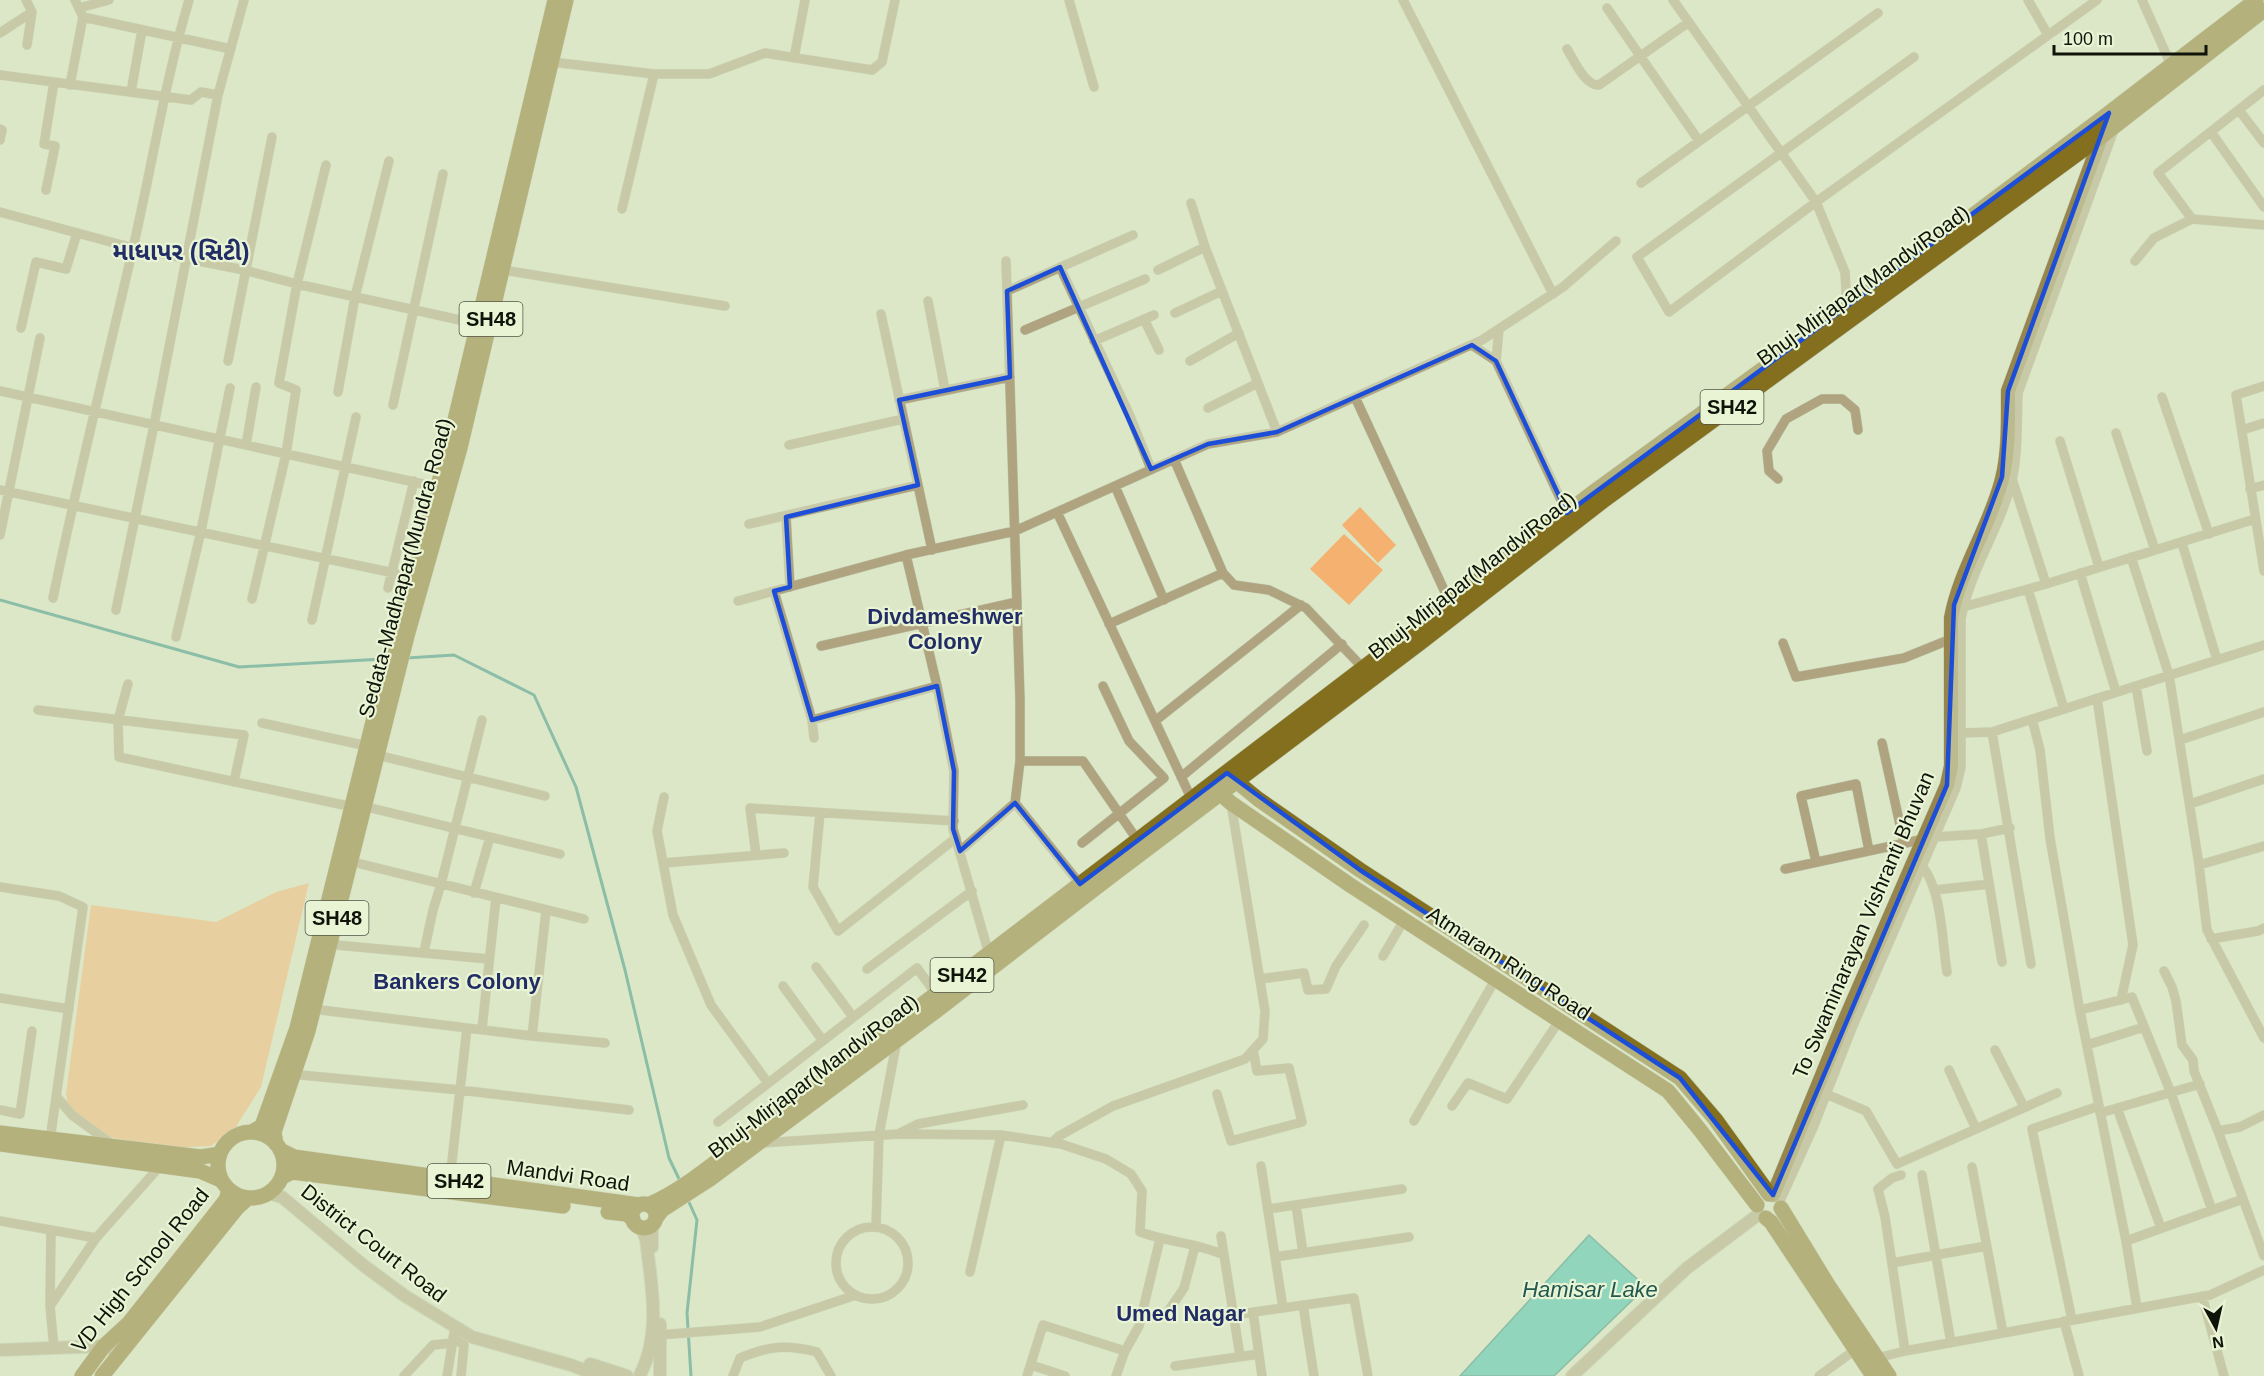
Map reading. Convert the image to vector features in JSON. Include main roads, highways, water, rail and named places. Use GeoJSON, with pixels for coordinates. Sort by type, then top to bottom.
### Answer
{"type":"FeatureCollection","features":[{"type":"Feature","properties":{"kind":"main road","name":"Sedata-Madhapar(Mundra Road)"},"geometry":{"type":"LineString","coordinates":[[325,944],[353,807],[388,688],[413,577],[478,324],[555,0]]}},
{"type":"Feature","properties":{"kind":"main road","name":"Sedata-Madhapar(Mundra Road)"},"geometry":{"type":"LineString","coordinates":[[401,634],[460,448],[567,0]]}},
{"type":"Feature","properties":{"kind":"main road","name":"Bhuj-Mirjapar(MandviRoad)"},"geometry":{"type":"LineString","coordinates":[[1232,777],[1603,501],[2102,136],[2113,119],[2171,65],[2256,0]]}},
{"type":"Feature","properties":{"kind":"main road","name":"Bhuj-Mirjapar(MandviRoad)"},"geometry":{"type":"LineString","coordinates":[[707,1174],[759,1143],[1221,794],[1232,777],[1364,669],[1567,513],[1847,308],[2264,10]]}},
{"type":"Feature","properties":{"kind":"main road","name":"To Swaminarayan Vishranti Bhuvan"},"geometry":{"type":"LineString","coordinates":[[1776,1200],[1843,1024],[1930,838],[1944,794],[1951,766],[1951,618],[1959,587],[1994,504],[2002,477],[2008,391],[2102,136]]}},
{"type":"Feature","properties":{"kind":"main road","name":"Sedata-Madhapar(Mundra Road)"},"geometry":{"type":"LineString","coordinates":[[278,1147],[274,1132],[297,1028],[325,944],[370,751]]}},
{"type":"Feature","properties":{"kind":"main road","name":"Atmaram Ring Road"},"geometry":{"type":"LineString","coordinates":[[1232,777],[1258,799],[1360,870],[1680,1078],[1715,1119],[1776,1200],[1889,1376]]}},
{"type":"Feature","properties":{"kind":"main road","name":"Bhuj-Mirjapar(MandviRoad)"},"geometry":{"type":"LineString","coordinates":[[707,1174],[936,994],[1192,800],[1221,794]]}},
{"type":"Feature","properties":{"kind":"main road","name":"Atmaram Ring Road"},"geometry":{"type":"LineString","coordinates":[[1221,794],[1404,920],[1668,1091],[1761,1212],[1772,1222],[1873,1376]]}},
{"type":"Feature","properties":{"kind":"main road","name":"Sedata-Madhapar(Mundra Road)"},"geometry":{"type":"LineString","coordinates":[[252,1132],[262,1126],[287,1074]]}},
{"type":"Feature","properties":{"kind":"main road"},"geometry":{"type":"LineString","coordinates":[[0,1144],[200,1171],[248,1198],[278,1187],[284,1163],[278,1147],[265,1136],[252,1132],[232,1138],[220,1154],[218,1167],[225,1185]]}},
{"type":"Feature","properties":{"kind":"main road"},"geometry":{"type":"LineString","coordinates":[[0,1133],[201,1157],[220,1154]]}},
{"type":"Feature","properties":{"kind":"main road","name":"Mandvi Road"},"geometry":{"type":"LineString","coordinates":[[278,1147],[294,1157],[648,1214]]}},
{"type":"Feature","properties":{"kind":"main road","name":"Mandvi Road"},"geometry":{"type":"LineString","coordinates":[[278,1187],[292,1172],[626,1214],[648,1214]]}},
{"type":"Feature","properties":{"kind":"main road","name":"SH42"},"geometry":{"type":"LineString","coordinates":[[648,1214],[707,1174]]}},
{"type":"Feature","properties":{"kind":"main road","name":"VD High School Road"},"geometry":{"type":"LineString","coordinates":[[82,1376],[94,1350],[129,1323],[226,1200],[225,1185]]}},
{"type":"Feature","properties":{"kind":"main road","name":"VD High School Road"},"geometry":{"type":"LineString","coordinates":[[107,1370],[237,1208],[248,1198]]}},
{"type":"Feature","properties":{"kind":"main road"},"geometry":{"type":"LineString","coordinates":[[1761,1198],[1776,1200],[1774,1217],[1761,1212],[1761,1198]]}},
{"type":"Feature","properties":{"kind":"water","name":"Hamisar Lake"},"geometry":{"type":"Polygon","coordinates":[[[1589,1235],[1646,1287],[1554,1376],[1460,1376],[1589,1235]]]}},
{"type":"Feature","properties":{"kind":"waterway"},"geometry":{"type":"LineString","coordinates":[[0,600],[239,667],[383,659]]}},
{"type":"Feature","properties":{"kind":"waterway"},"geometry":{"type":"LineString","coordinates":[[407,658],[454,655],[534,695],[576,787],[625,970],[669,1158],[681,1183]]}},
{"type":"Feature","properties":{"kind":"waterway"},"geometry":{"type":"LineString","coordinates":[[688,1200],[697,1220],[687,1313],[691,1376]]}},
{"type":"Feature","properties":{"kind":"district","name":"માધાપર (સિટી)"},"geometry":{"type":"Point","coordinates":[181,251]}},
{"type":"Feature","properties":{"kind":"district","name":"Divdameshwer Colony"},"geometry":{"type":"Point","coordinates":[945,628]}},
{"type":"Feature","properties":{"kind":"district","name":"Bankers Colony"},"geometry":{"type":"Point","coordinates":[457,981]}},
{"type":"Feature","properties":{"kind":"district","name":"Umed Nagar"},"geometry":{"type":"Point","coordinates":[1181,1313]}}]}
